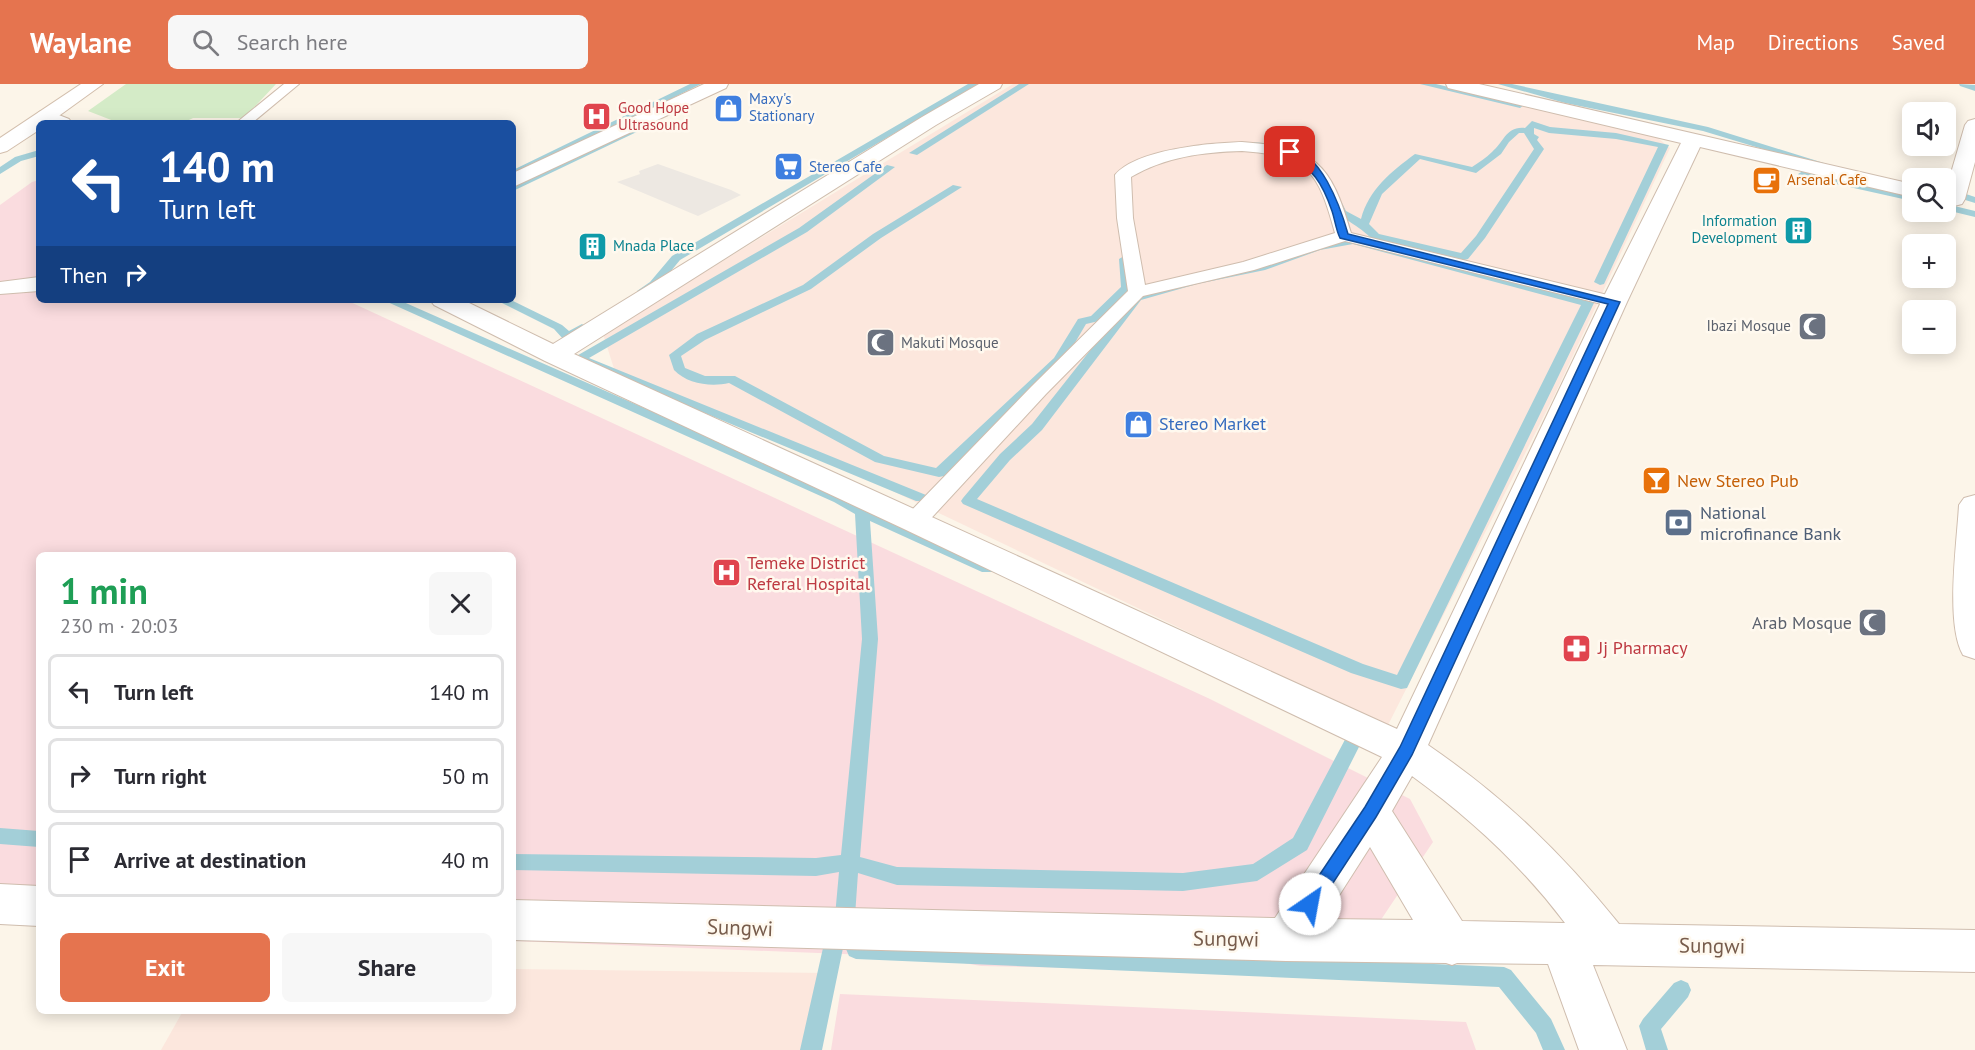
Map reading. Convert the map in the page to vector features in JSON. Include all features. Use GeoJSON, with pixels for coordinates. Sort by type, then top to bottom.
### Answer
{"type":"FeatureCollection","features":[{"type":"Feature","properties":{"kind":"street"},"geometry":{"type":"LineString","coordinates":[[54,119],[94,84]]}},
{"type":"Feature","properties":{"kind":"street"},"geometry":{"type":"LineString","coordinates":[[516,180],[719,84]]}},
{"type":"Feature","properties":{"kind":"street"},"geometry":{"type":"LineString","coordinates":[[554,356],[928,121],[993,84]]}},
{"type":"Feature","properties":{"kind":"street"},"geometry":{"type":"LineString","coordinates":[[1455,84],[1902,188]]}},
{"type":"Feature","properties":{"kind":"street"},"geometry":{"type":"LineString","coordinates":[[1958,200],[1975,125]]}},
{"type":"Feature","properties":{"kind":"street"},"geometry":{"type":"LineString","coordinates":[[0,147],[36,128]]}},
{"type":"Feature","properties":{"kind":"street"},"geometry":{"type":"LineString","coordinates":[[1286,940],[1371,812],[1406,751],[1614,302],[1694,140]]}},
{"type":"Feature","properties":{"kind":"street"},"geometry":{"type":"LineString","coordinates":[[5,288],[36,284]]}},
{"type":"Feature","properties":{"kind":"street"},"geometry":{"type":"LineString","coordinates":[[449,303],[554,356],[915,521],[1406,751],[1457,785],[1516,838],[1559,883],[1608,944]]}},
{"type":"Feature","properties":{"kind":"street"},"geometry":{"type":"LineString","coordinates":[[1975,505],[1971,614],[1975,646]]}},
{"type":"Feature","properties":{"kind":"street"},"geometry":{"type":"LineString","coordinates":[[1371,812],[1452,944]]}},
{"type":"Feature","properties":{"kind":"street"},"geometry":{"type":"LineString","coordinates":[[0,904],[36,906]]}},
{"type":"Feature","properties":{"kind":"street","name":"Sungwi"},"geometry":{"type":"LineString","coordinates":[[516,921],[838,931],[1452,944],[1608,944],[1975,951]]}},
{"type":"Feature","properties":{"kind":"street"},"geometry":{"type":"LineString","coordinates":[[1562,944],[1603,1050]]}},
{"type":"Feature","properties":{"kind":"lane"},"geometry":{"type":"LineString","coordinates":[[247,120],[292,84]]}},
{"type":"Feature","properties":{"kind":"lane"},"geometry":{"type":"LineString","coordinates":[[1137,292],[1125,218],[1123,175],[1136,165],[1159,158],[1245,145],[1272,147],[1290,152],[1310,163],[1322,178],[1344,236]]}},
{"type":"Feature","properties":{"kind":"lane"},"geometry":{"type":"LineString","coordinates":[[915,521],[1039,390],[1137,292],[1248,266],[1344,236],[1614,302]]}},
{"type":"Feature","properties":{"kind":"shaded area","name":"Stereo Market"},"geometry":{"type":"Polygon","coordinates":[[[1013,84],[1431,84],[1648,130],[1670,148],[1555,394],[1387,727],[813,453],[617,378],[603,334],[1013,84]]]}},
{"type":"Feature","properties":{"kind":"shaded area"},"geometry":{"type":"Polygon","coordinates":[[[658,164],[741,195],[698,216],[617,182],[640,174],[639,171],[658,164]]]}},
{"type":"Feature","properties":{"kind":"shaded area","name":"Temeke District Referal Hospital"},"geometry":{"type":"Polygon","coordinates":[[[36,181],[36,303],[352,303],[1210,699],[1410,799],[1433,842],[1356,957],[1284,972],[981,966],[893,956],[516,941],[516,552],[36,552],[36,925],[0,923],[0,205],[36,181]]]}},
{"type":"Feature","properties":{"kind":"shaded area"},"geometry":{"type":"Polygon","coordinates":[[[516,969],[828,973],[814,1050],[161,1050],[181,1014],[516,1014],[516,969]]]}},
{"type":"Feature","properties":{"kind":"shaded area"},"geometry":{"type":"Polygon","coordinates":[[[840,994],[1466,1022],[1476,1050],[831,1050],[840,994]]]}},
{"type":"Feature","properties":{"kind":"green space"},"geometry":{"type":"Polygon","coordinates":[[[126,84],[276,84],[244,118],[111,120],[88,111],[126,84]]]}},
{"type":"Feature","properties":{"kind":"waterway"},"geometry":{"type":"LineString","coordinates":[[516,173],[697,84]]}},
{"type":"Feature","properties":{"kind":"waterway"},"geometry":{"type":"LineString","coordinates":[[643,291],[654,284],[676,258],[974,84]]}},
{"type":"Feature","properties":{"kind":"waterway"},"geometry":{"type":"LineString","coordinates":[[914,153],[1025,84]]}},
{"type":"Feature","properties":{"kind":"waterway"},"geometry":{"type":"LineString","coordinates":[[1424,84],[1520,105]]}},
{"type":"Feature","properties":{"kind":"waterway"},"geometry":{"type":"LineString","coordinates":[[1502,84],[1565,100],[1705,129],[1822,164]]}},
{"type":"Feature","properties":{"kind":"waterway"},"geometry":{"type":"LineString","coordinates":[[1963,84],[1975,88]]}},
{"type":"Feature","properties":{"kind":"waterway"},"geometry":{"type":"LineString","coordinates":[[1528,131],[1532,124],[1549,130],[1616,136],[1664,145],[1600,282]]}},
{"type":"Feature","properties":{"kind":"waterway"},"geometry":{"type":"LineString","coordinates":[[516,187],[640,128]]}},
{"type":"Feature","properties":{"kind":"waterway"},"geometry":{"type":"LineString","coordinates":[[1364,225],[1367,212],[1377,193],[1418,156],[1473,171],[1498,152],[1505,140],[1517,130],[1528,131]]}},
{"type":"Feature","properties":{"kind":"waterway"},"geometry":{"type":"LineString","coordinates":[[1364,225],[1375,236],[1464,257],[1480,238],[1539,149],[1532,140],[1534,137],[1530,137],[1528,131]]}},
{"type":"Feature","properties":{"kind":"waterway"},"geometry":{"type":"LineString","coordinates":[[1252,145],[1284,147],[1306,158]]}},
{"type":"Feature","properties":{"kind":"waterway"},"geometry":{"type":"LineString","coordinates":[[0,171],[18,159],[36,154]]}},
{"type":"Feature","properties":{"kind":"waterway"},"geometry":{"type":"LineString","coordinates":[[890,167],[803,230],[579,358],[921,498]]}},
{"type":"Feature","properties":{"kind":"waterway"},"geometry":{"type":"LineString","coordinates":[[1803,174],[1902,196]]}},
{"type":"Feature","properties":{"kind":"waterway"},"geometry":{"type":"LineString","coordinates":[[957,187],[877,236],[807,287],[701,337],[675,355],[680,370],[705,380],[731,379],[880,459],[939,473],[1059,360],[1082,321],[1095,319],[1127,288],[1124,259]]}},
{"type":"Feature","properties":{"kind":"waterway"},"geometry":{"type":"LineString","coordinates":[[1966,197],[1975,200]]}},
{"type":"Feature","properties":{"kind":"waterway"},"geometry":{"type":"LineString","coordinates":[[1335,199],[1342,213],[1364,225]]}},
{"type":"Feature","properties":{"kind":"waterway"},"geometry":{"type":"LineString","coordinates":[[1956,209],[1975,214]]}},
{"type":"Feature","properties":{"kind":"waterway"},"geometry":{"type":"LineString","coordinates":[[1353,241],[1588,303],[1401,683],[1357,669],[968,501],[1005,457],[1037,427],[1137,298],[1195,281],[1261,268],[1318,247],[1353,241]]}},
{"type":"Feature","properties":{"kind":"waterway"},"geometry":{"type":"LineString","coordinates":[[396,303],[839,499],[862,512]]}},
{"type":"Feature","properties":{"kind":"waterway"},"geometry":{"type":"LineString","coordinates":[[508,303],[558,327],[568,337],[582,328]]}},
{"type":"Feature","properties":{"kind":"waterway"},"geometry":{"type":"LineString","coordinates":[[850,862],[870,639],[862,512]]}},
{"type":"Feature","properties":{"kind":"waterway"},"geometry":{"type":"LineString","coordinates":[[862,512],[987,568]]}},
{"type":"Feature","properties":{"kind":"waterway"},"geometry":{"type":"LineString","coordinates":[[850,862],[897,876],[1183,882],[1257,872],[1300,844],[1355,737]]}},
{"type":"Feature","properties":{"kind":"waterway"},"geometry":{"type":"LineString","coordinates":[[0,836],[36,839]]}},
{"type":"Feature","properties":{"kind":"waterway"},"geometry":{"type":"LineString","coordinates":[[516,862],[816,867],[850,862]]}},
{"type":"Feature","properties":{"kind":"waterway"},"geometry":{"type":"LineString","coordinates":[[811,1050],[833,948],[845,916],[850,862]]}},
{"type":"Feature","properties":{"kind":"waterway"},"geometry":{"type":"LineString","coordinates":[[856,949],[1504,977],[1544,1026],[1554,1050]]}},
{"type":"Feature","properties":{"kind":"waterway"},"geometry":{"type":"LineString","coordinates":[[1657,1050],[1650,1026],[1681,990]]}},
{"type":"Feature","properties":{"kind":"place","name":"Maxy's Stationary"},"geometry":{"type":"Point","coordinates":[728,108]}},
{"type":"Feature","properties":{"kind":"place","name":"Good Hope Ultrasound"},"geometry":{"type":"Point","coordinates":[597,117]}},
{"type":"Feature","properties":{"kind":"place","name":"Stereo Cafe"},"geometry":{"type":"Point","coordinates":[788,167]}},
{"type":"Feature","properties":{"kind":"place","name":"Arsenal Cafe"},"geometry":{"type":"Point","coordinates":[1766,180]}},
{"type":"Feature","properties":{"kind":"place","name":"Information Development"},"geometry":{"type":"Point","coordinates":[1798,230]}},
{"type":"Feature","properties":{"kind":"place","name":"Mnada Place"},"geometry":{"type":"Point","coordinates":[592,246]}},
{"type":"Feature","properties":{"kind":"place","name":"Ibazi Mosque"},"geometry":{"type":"Point","coordinates":[1812,326]}},
{"type":"Feature","properties":{"kind":"place","name":"Makuti Mosque"},"geometry":{"type":"Point","coordinates":[880,343]}},
{"type":"Feature","properties":{"kind":"place","name":"Stereo Market"},"geometry":{"type":"Point","coordinates":[1138,424]}},
{"type":"Feature","properties":{"kind":"place","name":"New Stereo Pub"},"geometry":{"type":"Point","coordinates":[1656,481]}},
{"type":"Feature","properties":{"kind":"place","name":"National microfinance Bank"},"geometry":{"type":"Point","coordinates":[1679,523]}},
{"type":"Feature","properties":{"kind":"place","name":"Temeke District Referal Hospital"},"geometry":{"type":"Point","coordinates":[726,573]}},
{"type":"Feature","properties":{"kind":"place","name":"Arab Mosque"},"geometry":{"type":"Point","coordinates":[1873,623]}},
{"type":"Feature","properties":{"kind":"place","name":"Jj Pharmacy"},"geometry":{"type":"Point","coordinates":[1577,648]}},
{"type":"Feature","properties":{"kind":"route"},"geometry":{"type":"LineString","coordinates":[[1290,152],[1310,163],[1322,178],[1344,236],[1435,256],[1614,302],[1406,751],[1371,812],[1310,904]]}}]}
